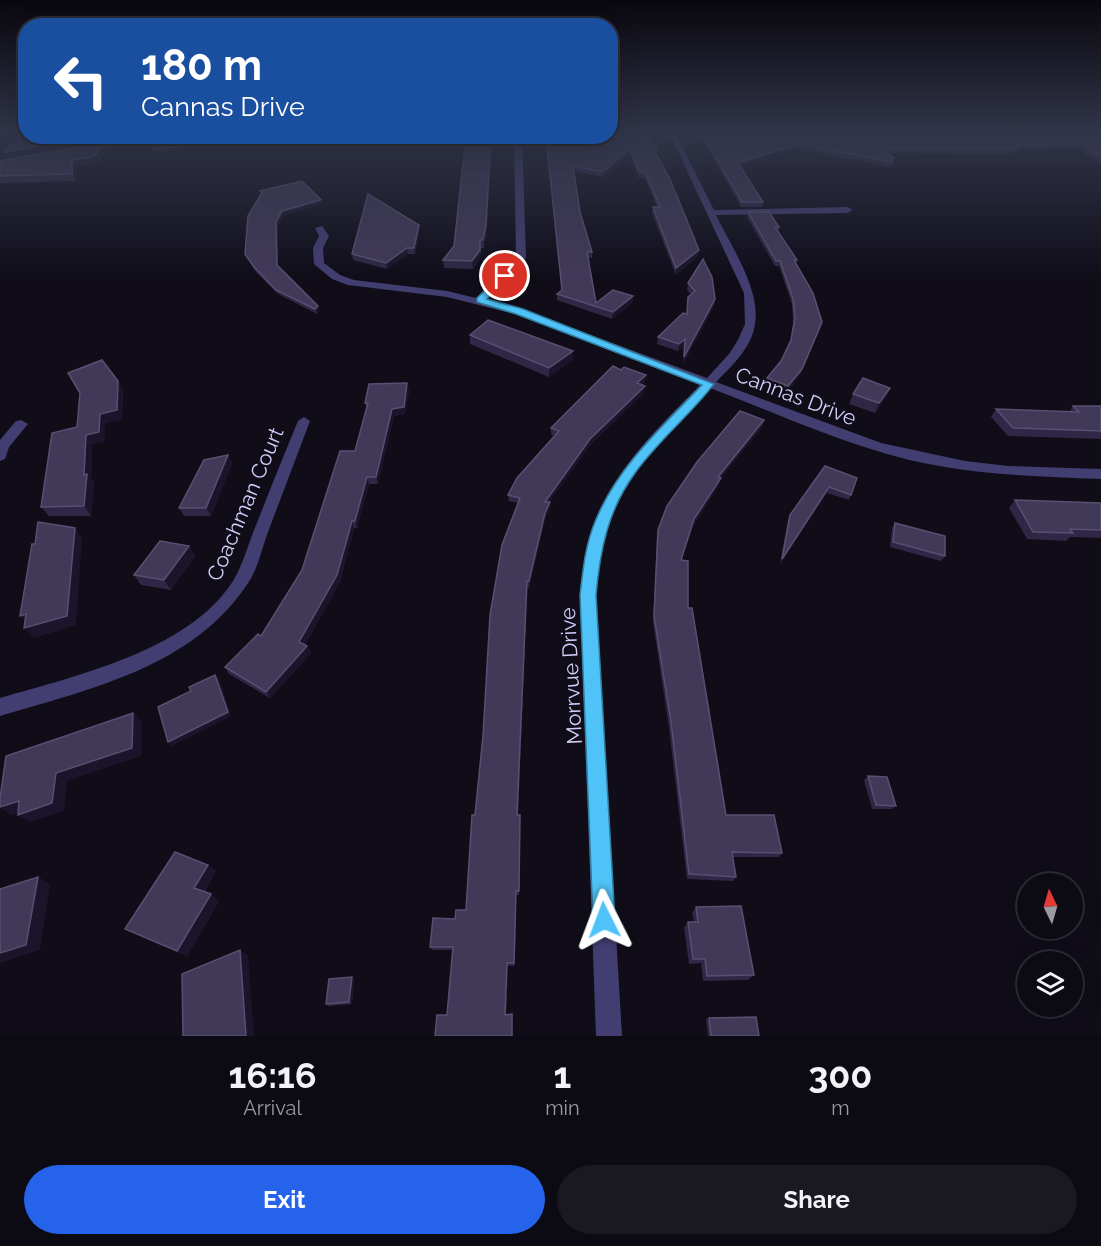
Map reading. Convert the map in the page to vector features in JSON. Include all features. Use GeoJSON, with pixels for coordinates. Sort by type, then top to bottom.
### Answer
{"type":"FeatureCollection","features":[{"type":"Feature","properties":{"kind":"street"},"geometry":{"type":"LineString","coordinates":[[480,300],[521,258],[519,180]]}},
{"type":"Feature","properties":{"kind":"street","name":"Morrvue Drive"},"geometry":{"type":"LineString","coordinates":[[609,1036],[588,595],[592,557],[601,524],[614,494],[631,469],[734,356],[750,324],[751,308],[744,279],[695,180]]}},
{"type":"Feature","properties":{"kind":"street"},"geometry":{"type":"LineString","coordinates":[[711,213],[848,210]]}},
{"type":"Feature","properties":{"kind":"street","name":"Cannas Drive"},"geometry":{"type":"LineString","coordinates":[[318,228],[324,236],[318,249],[320,264],[336,277],[365,285],[420,290],[480,300],[519,312],[858,440],[920,458],[1008,471],[1101,474]]}},
{"type":"Feature","properties":{"kind":"street","name":"Coachman Court"},"geometry":{"type":"LineString","coordinates":[[0,707],[136,664],[173,646],[213,616],[243,578],[304,421]]}},
{"type":"Feature","properties":{"kind":"street"},"geometry":{"type":"LineString","coordinates":[[0,456],[2,446],[21,424]]}},
{"type":"Feature","properties":{"kind":"building"},"geometry":{"type":"Polygon","coordinates":[[[461,180],[489,180],[486,225],[483,240],[480,240],[480,250],[472,261],[443,260],[454,246],[461,180]]]}},
{"type":"Feature","properties":{"kind":"building"},"geometry":{"type":"Polygon","coordinates":[[[551,180],[575,180],[580,212],[592,252],[587,252],[596,303],[613,290],[633,296],[613,312],[557,294],[562,290],[551,180]]]}},
{"type":"Feature","properties":{"kind":"building"},"geometry":{"type":"Polygon","coordinates":[[[649,180],[671,180],[699,250],[676,268],[653,207],[660,207],[649,180]]]}},
{"type":"Feature","properties":{"kind":"building"},"geometry":{"type":"Polygon","coordinates":[[[729,180],[749,180],[763,202],[742,202],[729,180]]]}},
{"type":"Feature","properties":{"kind":"building"},"geometry":{"type":"Polygon","coordinates":[[[302,181],[321,200],[282,211],[276,222],[277,265],[318,306],[315,309],[276,290],[245,254],[248,216],[262,193],[260,191],[302,181]]]}},
{"type":"Feature","properties":{"kind":"building"},"geometry":{"type":"Polygon","coordinates":[[[368,194],[419,225],[414,248],[407,248],[386,263],[352,254],[368,194]]]}},
{"type":"Feature","properties":{"kind":"building"},"geometry":{"type":"Polygon","coordinates":[[[748,212],[769,212],[779,227],[775,227],[797,260],[794,260],[813,293],[822,322],[802,369],[788,386],[767,378],[781,361],[791,340],[795,318],[793,299],[780,261],[776,261],[748,212]]]}},
{"type":"Feature","properties":{"kind":"building"},"geometry":{"type":"Polygon","coordinates":[[[703,259],[712,277],[715,299],[684,357],[685,339],[679,344],[658,337],[683,313],[687,314],[688,297],[695,291],[688,283],[703,259]]]}},
{"type":"Feature","properties":{"kind":"building"},"geometry":{"type":"Polygon","coordinates":[[[488,320],[573,351],[549,368],[470,335],[488,320]]]}},
{"type":"Feature","properties":{"kind":"building"},"geometry":{"type":"Polygon","coordinates":[[[102,360],[118,381],[117,410],[100,414],[99,432],[86,435],[84,475],[87,474],[84,506],[41,507],[52,433],[77,427],[80,393],[68,373],[102,360]]]}},
{"type":"Feature","properties":{"kind":"building"},"geometry":{"type":"Polygon","coordinates":[[[613,366],[621,370],[624,367],[646,375],[637,383],[645,386],[590,439],[545,502],[550,502],[545,513],[529,581],[527,581],[517,815],[520,815],[519,891],[516,891],[514,963],[507,963],[505,1015],[512,1014],[512,1036],[435,1036],[437,1015],[447,1015],[453,947],[430,947],[433,918],[455,919],[456,910],[466,910],[472,815],[475,815],[483,736],[490,615],[502,545],[520,498],[508,495],[517,478],[559,431],[551,428],[613,366]]]}},
{"type":"Feature","properties":{"kind":"building"},"geometry":{"type":"Polygon","coordinates":[[[863,378],[890,388],[879,403],[853,394],[863,378]]]}},
{"type":"Feature","properties":{"kind":"building"},"geometry":{"type":"Polygon","coordinates":[[[407,383],[404,407],[392,409],[376,477],[367,477],[337,575],[299,642],[307,646],[266,692],[225,667],[258,634],[261,636],[302,570],[340,451],[355,451],[368,403],[365,403],[369,384],[407,383]]]}},
{"type":"Feature","properties":{"kind":"building"},"geometry":{"type":"Polygon","coordinates":[[[1073,406],[1101,406],[1101,431],[1013,428],[996,409],[1079,412],[1073,406]]]}},
{"type":"Feature","properties":{"kind":"building"},"geometry":{"type":"Polygon","coordinates":[[[740,411],[764,420],[718,477],[721,478],[694,519],[681,560],[688,561],[688,608],[692,608],[726,815],[774,815],[782,853],[732,852],[736,877],[689,874],[671,722],[654,616],[658,530],[667,506],[697,462],[740,411]]]}},
{"type":"Feature","properties":{"kind":"building"},"geometry":{"type":"Polygon","coordinates":[[[228,455],[206,508],[179,508],[204,460],[228,455]]]}},
{"type":"Feature","properties":{"kind":"building"},"geometry":{"type":"Polygon","coordinates":[[[825,466],[857,478],[851,495],[829,487],[782,559],[790,515],[825,466]]]}},
{"type":"Feature","properties":{"kind":"building"},"geometry":{"type":"Polygon","coordinates":[[[1015,500],[1101,503],[1101,530],[1070,529],[1073,533],[1033,532],[1015,500]]]}},
{"type":"Feature","properties":{"kind":"building"},"geometry":{"type":"Polygon","coordinates":[[[38,522],[75,528],[67,616],[24,628],[26,614],[20,616],[38,522]]]}},
{"type":"Feature","properties":{"kind":"building"},"geometry":{"type":"Polygon","coordinates":[[[895,523],[945,536],[945,556],[893,542],[895,523]]]}},
{"type":"Feature","properties":{"kind":"building"},"geometry":{"type":"Polygon","coordinates":[[[160,541],[189,546],[164,580],[134,575],[160,541]]]}},
{"type":"Feature","properties":{"kind":"building"},"geometry":{"type":"Polygon","coordinates":[[[215,675],[228,712],[168,742],[158,707],[191,691],[189,687],[215,675]]]}},
{"type":"Feature","properties":{"kind":"building"},"geometry":{"type":"Polygon","coordinates":[[[133,713],[132,748],[56,773],[52,803],[18,815],[19,801],[0,807],[6,756],[133,713]]]}},
{"type":"Feature","properties":{"kind":"building"},"geometry":{"type":"Polygon","coordinates":[[[868,776],[887,777],[896,806],[876,805],[868,776]]]}},
{"type":"Feature","properties":{"kind":"building"},"geometry":{"type":"Polygon","coordinates":[[[175,852],[208,865],[194,888],[211,894],[177,951],[125,929],[175,852]]]}},
{"type":"Feature","properties":{"kind":"building"},"geometry":{"type":"Polygon","coordinates":[[[38,877],[26,945],[0,953],[0,889],[38,877]]]}},
{"type":"Feature","properties":{"kind":"building"},"geometry":{"type":"Polygon","coordinates":[[[741,906],[754,975],[707,976],[705,959],[693,959],[688,922],[698,922],[696,907],[741,906]]]}},
{"type":"Feature","properties":{"kind":"building"},"geometry":{"type":"Polygon","coordinates":[[[240,950],[246,1036],[183,1036],[182,974],[240,950]]]}},
{"type":"Feature","properties":{"kind":"building"},"geometry":{"type":"Polygon","coordinates":[[[352,977],[349,1002],[326,1004],[329,979],[352,977]]]}},
{"type":"Feature","properties":{"kind":"building"},"geometry":{"type":"Polygon","coordinates":[[[756,1017],[759,1036],[711,1036],[709,1018],[756,1017]]]}},
{"type":"Feature","properties":{"kind":"route"},"geometry":{"type":"LineString","coordinates":[[505,276],[480,300],[519,312],[709,384],[631,469],[614,494],[601,524],[592,557],[588,595],[604,920]]}}]}
